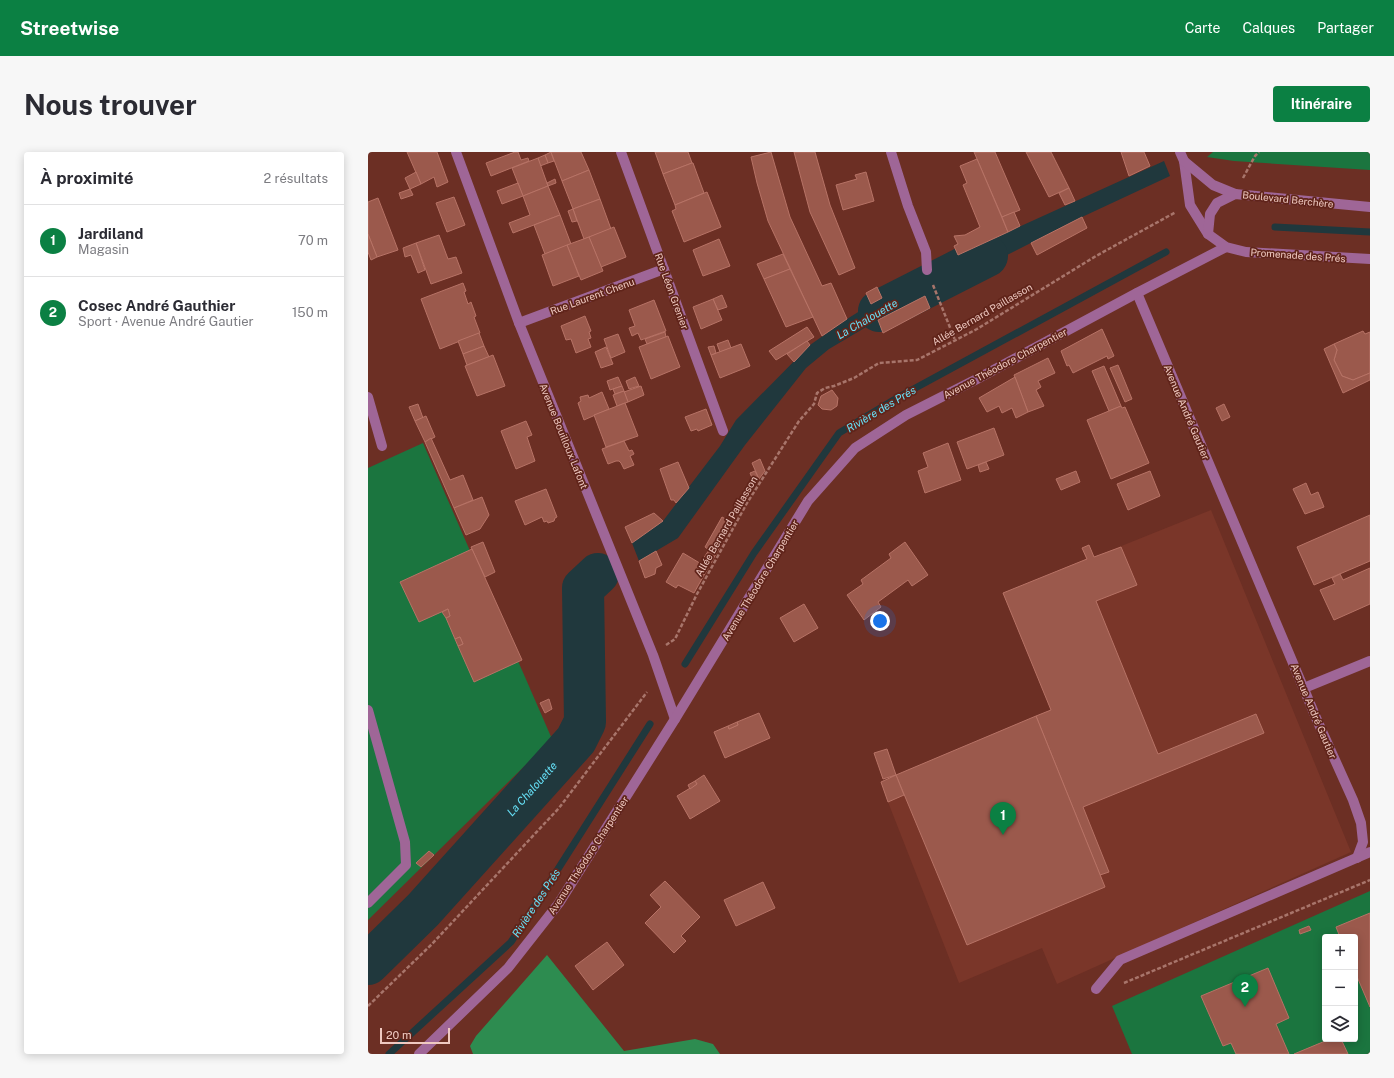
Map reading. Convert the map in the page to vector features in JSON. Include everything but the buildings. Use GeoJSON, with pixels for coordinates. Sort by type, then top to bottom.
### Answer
{"type":"FeatureCollection","features":[{"type":"Feature","properties":{"kind":"street","name":"Avenue Bouilloux Lafont"},"geometry":{"type":"LineString","coordinates":[[456,152],[519,323],[653,655],[675,719]]}},
{"type":"Feature","properties":{"kind":"street","name":"Rue Léon Grenier"},"geometry":{"type":"LineString","coordinates":[[621,152],[723,431]]}},
{"type":"Feature","properties":{"kind":"street"},"geometry":{"type":"LineString","coordinates":[[891,152],[908,206],[926,252],[927,270]]}},
{"type":"Feature","properties":{"kind":"street"},"geometry":{"type":"LineString","coordinates":[[1182,157],[1212,185],[1235,194]]}},
{"type":"Feature","properties":{"kind":"street"},"geometry":{"type":"LineString","coordinates":[[1182,157],[1190,205],[1208,234],[1226,247]]}},
{"type":"Feature","properties":{"kind":"street","name":"Boulevard Berchère"},"geometry":{"type":"LineString","coordinates":[[1208,234],[1210,214],[1217,203],[1235,194],[1370,207]]}},
{"type":"Feature","properties":{"kind":"street","name":"Promenade des Prés"},"geometry":{"type":"LineString","coordinates":[[1226,247],[1246,252],[1370,259]]}},
{"type":"Feature","properties":{"kind":"street","name":"Avenue Théodore Charpentier"},"geometry":{"type":"LineString","coordinates":[[420,1054],[508,968],[559,903],[675,719],[808,502],[855,448],[906,414],[975,380],[1226,247]]}},
{"type":"Feature","properties":{"kind":"street","name":"Rue Laurent Chenu"},"geometry":{"type":"LineString","coordinates":[[519,323],[664,269]]}},
{"type":"Feature","properties":{"kind":"street","name":"Avenue André Gautier"},"geometry":{"type":"LineString","coordinates":[[1137,293],[1304,688],[1353,800],[1365,821],[1363,842],[1357,858]]}},
{"type":"Feature","properties":{"kind":"street"},"geometry":{"type":"LineString","coordinates":[[368,397],[382,446]]}},
{"type":"Feature","properties":{"kind":"street"},"geometry":{"type":"LineString","coordinates":[[1304,688],[1370,661]]}},
{"type":"Feature","properties":{"kind":"street"},"geometry":{"type":"LineString","coordinates":[[368,710],[405,842],[406,865],[368,903]]}},
{"type":"Feature","properties":{"kind":"street"},"geometry":{"type":"LineString","coordinates":[[1096,989],[1120,960],[1370,852]]}},
{"type":"Feature","properties":{"kind":"path"},"geometry":{"type":"LineString","coordinates":[[1235,194],[1255,156],[1259,152]]}},
{"type":"Feature","properties":{"kind":"path","name":"Allée Bernard Paillasson"},"geometry":{"type":"LineString","coordinates":[[653,655],[675,639],[697,594],[747,503],[799,421],[814,404],[817,393],[825,388],[854,378],[879,363],[917,360],[977,329],[1096,256],[1190,205]]}},
{"type":"Feature","properties":{"kind":"path"},"geometry":{"type":"LineString","coordinates":[[937,295],[955,340]]}},
{"type":"Feature","properties":{"kind":"path"},"geometry":{"type":"LineString","coordinates":[[368,1006],[432,944],[559,808],[660,676]]}},
{"type":"Feature","properties":{"kind":"path"},"geometry":{"type":"LineString","coordinates":[[1096,989],[1129,981],[1370,880]]}},
{"type":"Feature","properties":{"kind":"shaded area"},"geometry":{"type":"Polygon","coordinates":[[[1211,510],[1351,852],[1057,984],[1042,948],[959,983],[881,782],[1051,710],[1003,593],[1086,559],[1082,548],[1089,545],[1094,557],[1211,510]]]}},
{"type":"Feature","properties":{"kind":"green space"},"geometry":{"type":"Polygon","coordinates":[[[1213,152],[1370,152],[1370,170],[1234,161],[1207,157],[1213,152]]]}},
{"type":"Feature","properties":{"kind":"green space"},"geometry":{"type":"Polygon","coordinates":[[[423,443],[552,739],[368,920],[368,468],[423,443]]]}},
{"type":"Feature","properties":{"kind":"green space"},"geometry":{"type":"Polygon","coordinates":[[[1370,891],[1370,1054],[1132,1054],[1112,1006],[1370,891]]]}},
{"type":"Feature","properties":{"kind":"green space"},"geometry":{"type":"Polygon","coordinates":[[[547,955],[624,1051],[695,1039],[713,1044],[720,1054],[473,1054],[470,1046],[476,1036],[547,955]]]}},
{"type":"Feature","properties":{"kind":"water"},"geometry":{"type":"Polygon","coordinates":[[[1164,161],[1170,176],[1082,217],[938,290],[930,270],[977,246],[1164,161]]]}},
{"type":"Feature","properties":{"kind":"water"},"geometry":{"type":"Polygon","coordinates":[[[926,275],[932,292],[878,320],[829,349],[806,368],[745,445],[678,538],[639,561],[632,543],[663,521],[720,446],[736,420],[810,345],[871,304],[926,275]]]}},
{"type":"Feature","properties":{"kind":"waterway","name":"Rivière des Prés"},"geometry":{"type":"LineString","coordinates":[[1275,227],[1370,232]]}},
{"type":"Feature","properties":{"kind":"waterway","name":"Rivière des Prés"},"geometry":{"type":"LineString","coordinates":[[685,664],[754,553],[839,433],[897,398],[1166,252]]}},
{"type":"Feature","properties":{"kind":"waterway","name":"La Chalouette"},"geometry":{"type":"LineString","coordinates":[[879,311],[987,256]]}},
{"type":"Feature","properties":{"kind":"waterway","name":"La Chalouette"},"geometry":{"type":"LineString","coordinates":[[368,964],[423,910],[576,740],[585,722],[583,588],[598,574]]}},
{"type":"Feature","properties":{"kind":"waterway","name":"Rivière des Prés"},"geometry":{"type":"LineString","coordinates":[[389,1054],[511,942],[650,724]]}},
{"type":"Feature","properties":{"kind":"place","name":"Jardiland"},"geometry":{"type":"Point","coordinates":[1003,835]}},
{"type":"Feature","properties":{"kind":"place","name":"Cosec André Gauthier"},"geometry":{"type":"Point","coordinates":[1245,1007]}}]}
